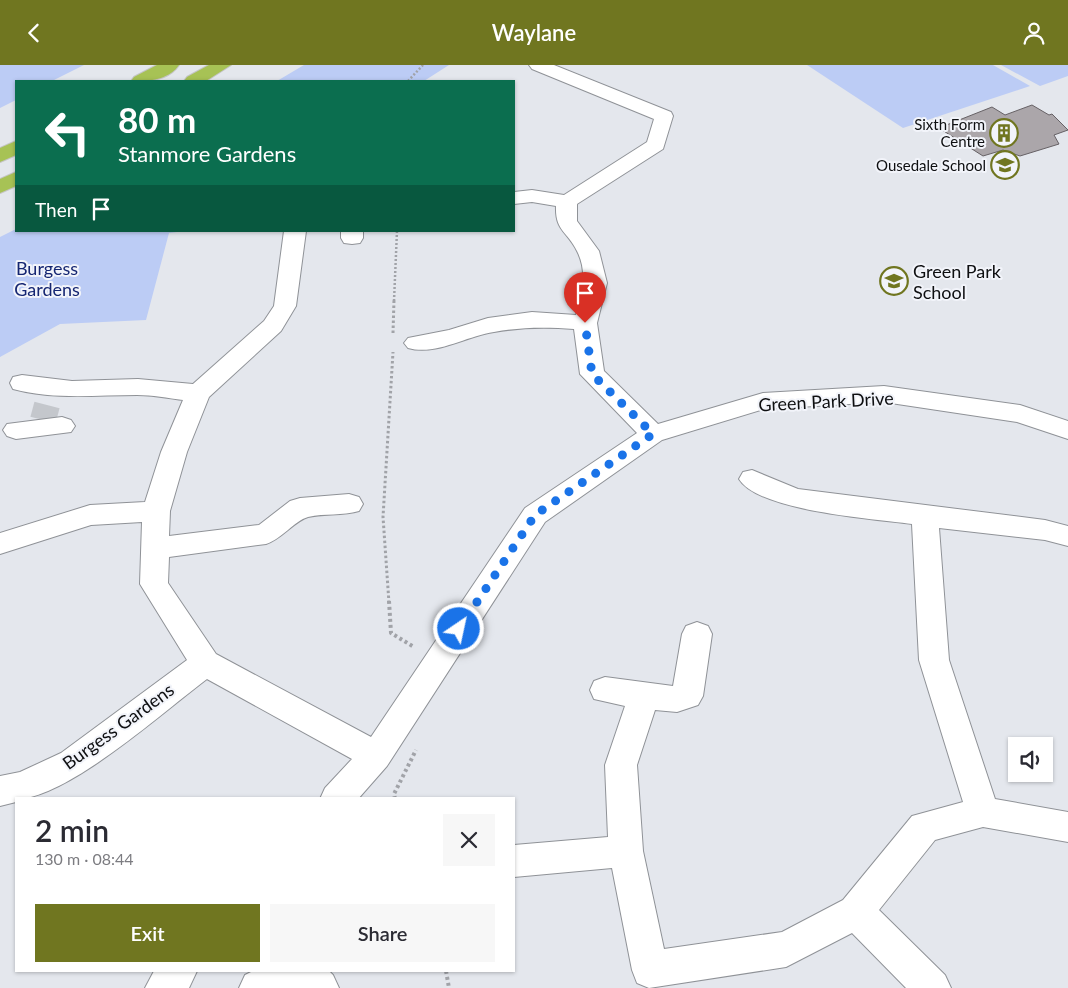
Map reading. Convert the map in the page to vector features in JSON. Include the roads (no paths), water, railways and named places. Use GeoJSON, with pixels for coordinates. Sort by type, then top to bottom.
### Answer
{"type":"FeatureCollection","features":[{"type":"Feature","properties":{"kind":"highway"},"geometry":{"type":"LineString","coordinates":[[142,80],[170,65]]}},
{"type":"Feature","properties":{"kind":"highway"},"geometry":{"type":"LineString","coordinates":[[195,80],[222,65]]}},
{"type":"Feature","properties":{"kind":"highway"},"geometry":{"type":"LineString","coordinates":[[0,156],[15,148]]}},
{"type":"Feature","properties":{"kind":"highway"},"geometry":{"type":"LineString","coordinates":[[0,187],[15,180]]}},
{"type":"Feature","properties":{"kind":"street"},"geometry":{"type":"LineString","coordinates":[[515,198],[532,196],[567,202],[656,145],[664,116],[538,65]]}},
{"type":"Feature","properties":{"kind":"street"},"geometry":{"type":"LineString","coordinates":[[567,202],[566,221],[588,251],[596,283],[585,323],[592,374],[653,434]]}},
{"type":"Feature","properties":{"kind":"street"},"geometry":{"type":"LineString","coordinates":[[295,232],[285,306],[273,326],[198,393],[174,452],[156,511],[154,584],[205,663],[376,756]]}},
{"type":"Feature","properties":{"kind":"street"},"geometry":{"type":"LineString","coordinates":[[416,343],[452,337],[488,325],[532,319],[585,323]]}},
{"type":"Feature","properties":{"kind":"street"},"geometry":{"type":"LineString","coordinates":[[22,383],[43,416],[72,389],[138,387],[198,393]]}},
{"type":"Feature","properties":{"kind":"street","name":"Green Park Drive"},"geometry":{"type":"LineString","coordinates":[[339,797],[376,756],[535,515],[653,434],[763,401],[884,394],[1020,414],[1068,430]]}},
{"type":"Feature","properties":{"kind":"street"},"geometry":{"type":"LineString","coordinates":[[752,479],[793,498],[1045,530],[1068,537]]}},
{"type":"Feature","properties":{"kind":"street"},"geometry":{"type":"LineString","coordinates":[[155,548],[266,534],[300,508],[350,504]]}},
{"type":"Feature","properties":{"kind":"street"},"geometry":{"type":"LineString","coordinates":[[0,544],[90,515],[156,511]]}},
{"type":"Feature","properties":{"kind":"street"},"geometry":{"type":"LineString","coordinates":[[925,516],[934,660],[983,812]]}},
{"type":"Feature","properties":{"kind":"street"},"geometry":{"type":"LineString","coordinates":[[605,690],[677,699],[687,696],[697,634]]}},
{"type":"Feature","properties":{"kind":"street","name":"Burgess Gardens"},"geometry":{"type":"LineString","coordinates":[[0,791],[24,786],[72,763],[205,663]]}},
{"type":"Feature","properties":{"kind":"street"},"geometry":{"type":"LineString","coordinates":[[644,696],[621,765],[626,851],[651,979],[786,949],[856,912],[924,827],[983,812],[1068,827]]}},
{"type":"Feature","properties":{"kind":"street"},"geometry":{"type":"LineString","coordinates":[[515,861],[626,851]]}},
{"type":"Feature","properties":{"kind":"street"},"geometry":{"type":"LineString","coordinates":[[856,912],[932,988]]}},
{"type":"Feature","properties":{"kind":"street"},"geometry":{"type":"LineString","coordinates":[[164,988],[178,972]]}},
{"type":"Feature","properties":{"kind":"street"},"geometry":{"type":"LineString","coordinates":[[258,988],[303,973],[320,988]]}},
{"type":"Feature","properties":{"kind":"tunnel"},"geometry":{"type":"LineString","coordinates":[[43,420],[47,405]]}},
{"type":"Feature","properties":{"kind":"place","name":"Sixth Form Centre"},"geometry":{"type":"Point","coordinates":[1004,133]}},
{"type":"Feature","properties":{"kind":"place","name":"Ousedale School"},"geometry":{"type":"Point","coordinates":[1005,165]}},
{"type":"Feature","properties":{"kind":"place","name":"Green Park School"},"geometry":{"type":"Point","coordinates":[894,281]}}]}
